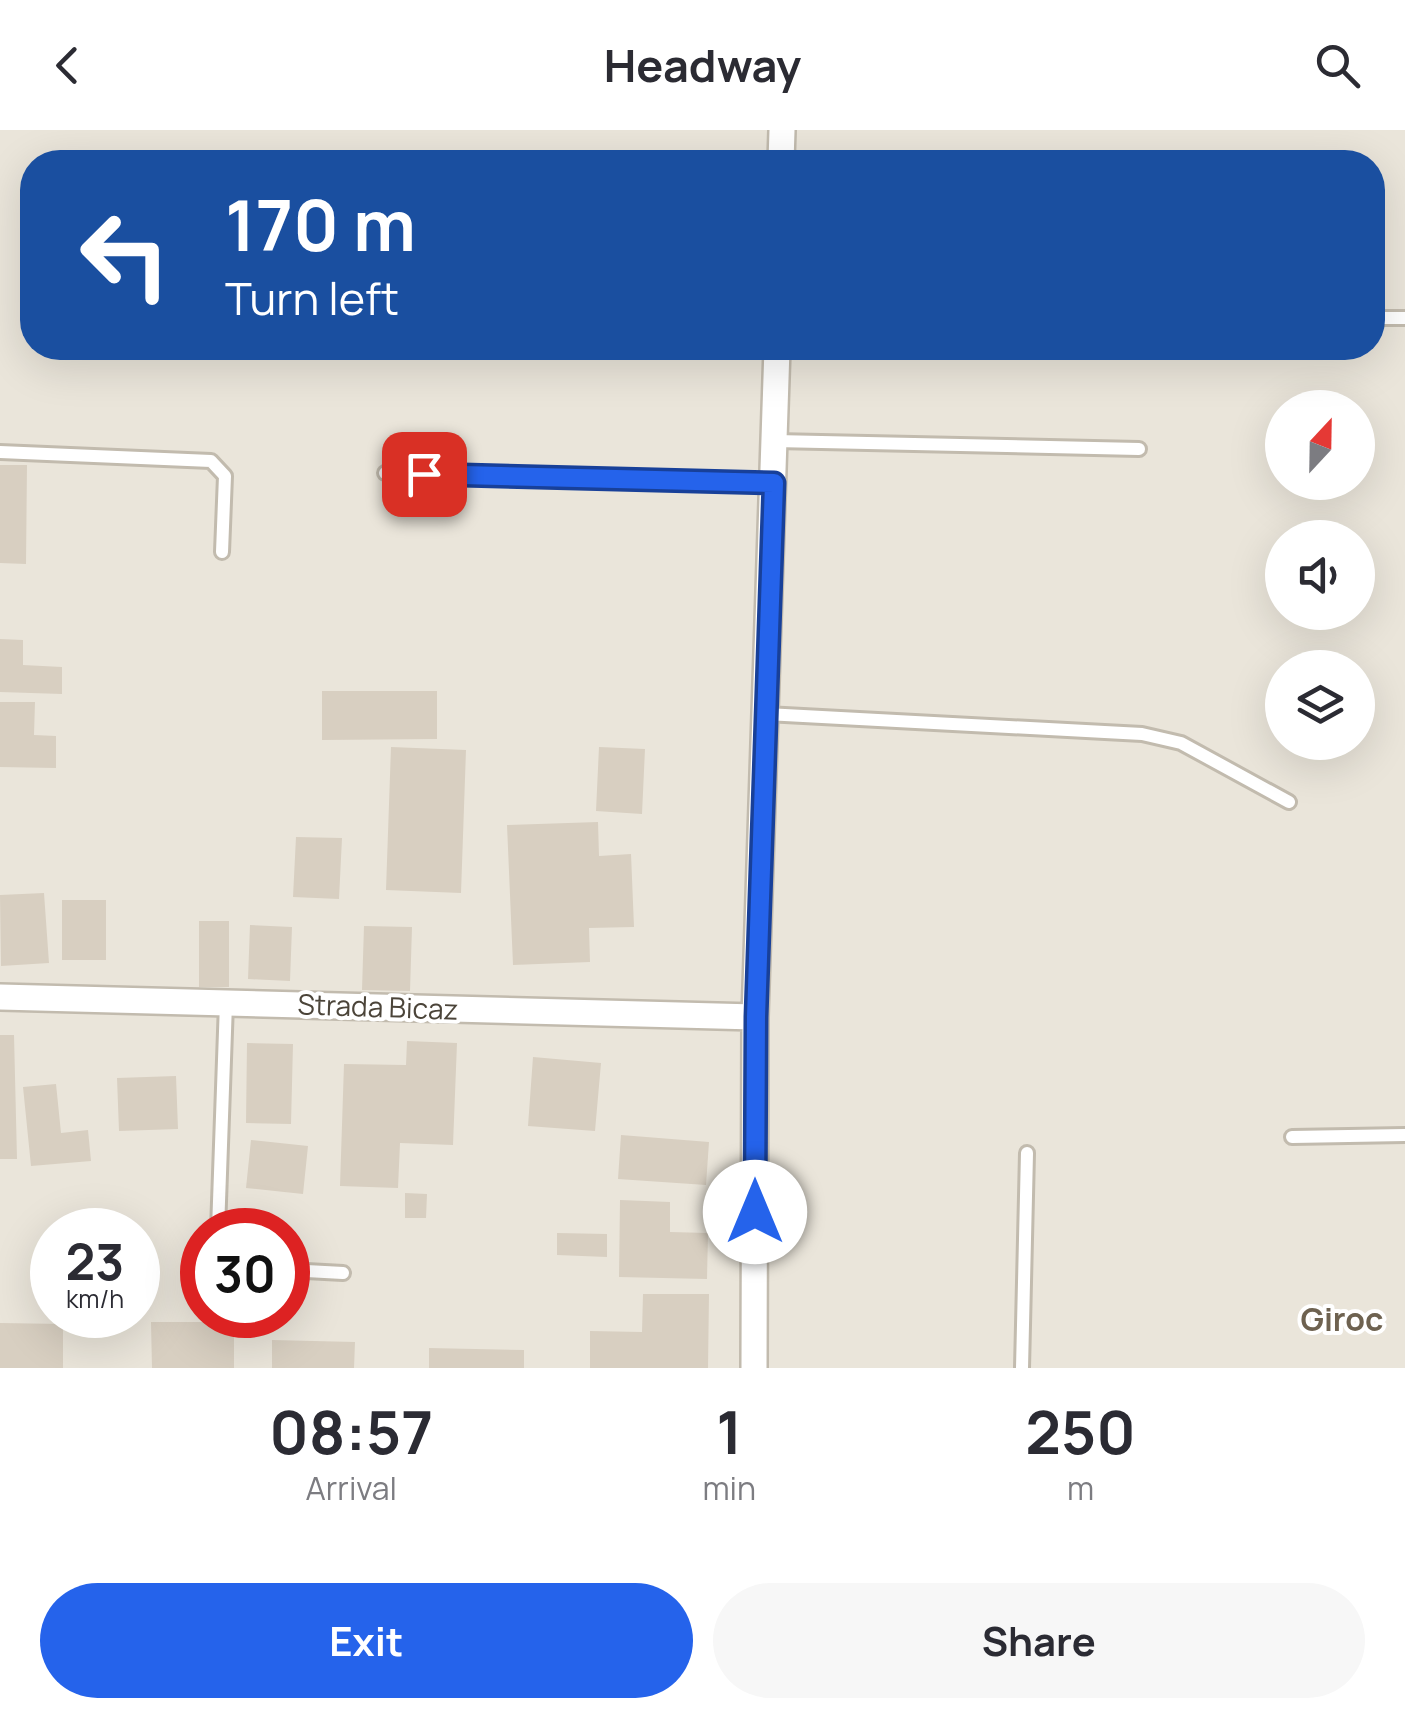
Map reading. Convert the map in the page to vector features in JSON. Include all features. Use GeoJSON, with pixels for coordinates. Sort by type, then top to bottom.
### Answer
{"type":"FeatureCollection","features":[{"type":"Feature","properties":{"kind":"street"},"geometry":{"type":"LineString","coordinates":[[754,1368],[756,1017],[777,360]]}},
{"type":"Feature","properties":{"kind":"street","name":"Strada Bicaz"},"geometry":{"type":"LineString","coordinates":[[0,997],[756,1017]]}},
{"type":"Feature","properties":{"kind":"lane"},"geometry":{"type":"LineString","coordinates":[[775,441],[1139,449]]}},
{"type":"Feature","properties":{"kind":"lane"},"geometry":{"type":"LineString","coordinates":[[0,452],[210,461],[225,476],[222,552]]}},
{"type":"Feature","properties":{"kind":"lane"},"geometry":{"type":"LineString","coordinates":[[384,472],[774,483]]}},
{"type":"Feature","properties":{"kind":"lane"},"geometry":{"type":"LineString","coordinates":[[766,714],[1142,734],[1181,743],[1290,802]]}},
{"type":"Feature","properties":{"kind":"lane"},"geometry":{"type":"LineString","coordinates":[[219,1208],[226,1003]]}},
{"type":"Feature","properties":{"kind":"lane"},"geometry":{"type":"LineString","coordinates":[[1292,1137],[1405,1135]]}},
{"type":"Feature","properties":{"kind":"lane"},"geometry":{"type":"LineString","coordinates":[[1022,1368],[1027,1153]]}},
{"type":"Feature","properties":{"kind":"lane"},"geometry":{"type":"LineString","coordinates":[[310,1271],[342,1273]]}},
{"type":"Feature","properties":{"kind":"shaded area"},"geometry":{"type":"Polygon","coordinates":[[[0,130],[1405,130],[1405,1368],[0,1368],[0,130]]]}},
{"type":"Feature","properties":{"kind":"building"},"geometry":{"type":"Polygon","coordinates":[[[0,465],[27,465],[26,564],[0,563],[0,465]]]}},
{"type":"Feature","properties":{"kind":"building"},"geometry":{"type":"Polygon","coordinates":[[[0,639],[23,640],[23,665],[62,667],[62,694],[0,692],[0,639]]]}},
{"type":"Feature","properties":{"kind":"building"},"geometry":{"type":"Polygon","coordinates":[[[322,691],[437,691],[437,739],[322,740],[322,691]]]}},
{"type":"Feature","properties":{"kind":"building"},"geometry":{"type":"Polygon","coordinates":[[[0,702],[35,702],[34,735],[56,736],[56,768],[0,767],[0,702]]]}},
{"type":"Feature","properties":{"kind":"building"},"geometry":{"type":"Polygon","coordinates":[[[391,747],[466,750],[461,893],[386,890],[391,747]]]}},
{"type":"Feature","properties":{"kind":"building"},"geometry":{"type":"Polygon","coordinates":[[[599,747],[645,749],[642,814],[596,811],[599,747]]]}},
{"type":"Feature","properties":{"kind":"building"},"geometry":{"type":"Polygon","coordinates":[[[598,822],[599,856],[631,854],[634,927],[589,928],[590,962],[513,965],[507,825],[598,822]]]}},
{"type":"Feature","properties":{"kind":"building"},"geometry":{"type":"Polygon","coordinates":[[[296,837],[342,838],[339,899],[293,897],[296,837]]]}},
{"type":"Feature","properties":{"kind":"building"},"geometry":{"type":"Polygon","coordinates":[[[44,893],[49,963],[1,966],[0,895],[44,893]]]}},
{"type":"Feature","properties":{"kind":"building"},"geometry":{"type":"Polygon","coordinates":[[[62,900],[106,900],[106,960],[62,960],[62,900]]]}},
{"type":"Feature","properties":{"kind":"building"},"geometry":{"type":"Polygon","coordinates":[[[199,921],[229,921],[229,987],[199,987],[199,921]]]}},
{"type":"Feature","properties":{"kind":"building"},"geometry":{"type":"Polygon","coordinates":[[[250,925],[292,927],[290,981],[248,979],[250,925]]]}},
{"type":"Feature","properties":{"kind":"building"},"geometry":{"type":"Polygon","coordinates":[[[364,926],[412,927],[410,991],[362,990],[364,926]]]}},
{"type":"Feature","properties":{"kind":"building"},"geometry":{"type":"Polygon","coordinates":[[[0,1035],[14,1035],[17,1159],[0,1159],[0,1035]]]}},
{"type":"Feature","properties":{"kind":"building"},"geometry":{"type":"Polygon","coordinates":[[[407,1041],[457,1043],[453,1145],[400,1143],[398,1188],[340,1186],[344,1064],[406,1065],[407,1041]]]}},
{"type":"Feature","properties":{"kind":"building"},"geometry":{"type":"Polygon","coordinates":[[[247,1043],[293,1044],[291,1124],[246,1123],[247,1043]]]}},
{"type":"Feature","properties":{"kind":"building"},"geometry":{"type":"Polygon","coordinates":[[[533,1057],[601,1063],[595,1131],[528,1126],[533,1057]]]}},
{"type":"Feature","properties":{"kind":"building"},"geometry":{"type":"Polygon","coordinates":[[[176,1076],[178,1129],[119,1131],[117,1078],[176,1076]]]}},
{"type":"Feature","properties":{"kind":"building"},"geometry":{"type":"Polygon","coordinates":[[[56,1084],[61,1133],[88,1130],[91,1161],[31,1166],[23,1087],[56,1084]]]}},
{"type":"Feature","properties":{"kind":"building"},"geometry":{"type":"Polygon","coordinates":[[[621,1135],[709,1142],[706,1185],[618,1179],[621,1135]]]}},
{"type":"Feature","properties":{"kind":"building"},"geometry":{"type":"Polygon","coordinates":[[[251,1140],[308,1146],[303,1194],[246,1188],[251,1140]]]}},
{"type":"Feature","properties":{"kind":"building"},"geometry":{"type":"Polygon","coordinates":[[[405,1193],[427,1194],[426,1218],[405,1218],[405,1193]]]}},
{"type":"Feature","properties":{"kind":"building"},"geometry":{"type":"Polygon","coordinates":[[[620,1200],[670,1202],[670,1232],[708,1233],[707,1279],[619,1277],[620,1200]]]}},
{"type":"Feature","properties":{"kind":"building"},"geometry":{"type":"Polygon","coordinates":[[[557,1233],[607,1234],[607,1257],[557,1255],[557,1233]]]}},
{"type":"Feature","properties":{"kind":"building"},"geometry":{"type":"Polygon","coordinates":[[[643,1294],[709,1294],[708,1368],[590,1368],[590,1331],[642,1332],[643,1294]]]}},
{"type":"Feature","properties":{"kind":"building"},"geometry":{"type":"Polygon","coordinates":[[[160,1322],[180,1322],[180,1338],[234,1338],[234,1368],[152,1368],[151,1338],[160,1338],[160,1322]]]}},
{"type":"Feature","properties":{"kind":"building"},"geometry":{"type":"Polygon","coordinates":[[[0,1323],[30,1323],[30,1338],[63,1338],[63,1368],[0,1368],[0,1323]]]}},
{"type":"Feature","properties":{"kind":"building"},"geometry":{"type":"Polygon","coordinates":[[[272,1340],[355,1342],[354,1368],[272,1368],[272,1340]]]}},
{"type":"Feature","properties":{"kind":"building"},"geometry":{"type":"Polygon","coordinates":[[[429,1348],[524,1350],[524,1368],[429,1368],[429,1348]]]}},
{"type":"Feature","properties":{"kind":"district","name":"Giroc"},"geometry":{"type":"Point","coordinates":[1342,1320]}},
{"type":"Feature","properties":{"kind":"route"},"geometry":{"type":"LineString","coordinates":[[424,474],[774,483],[756,1017],[755,1212]]}}]}
